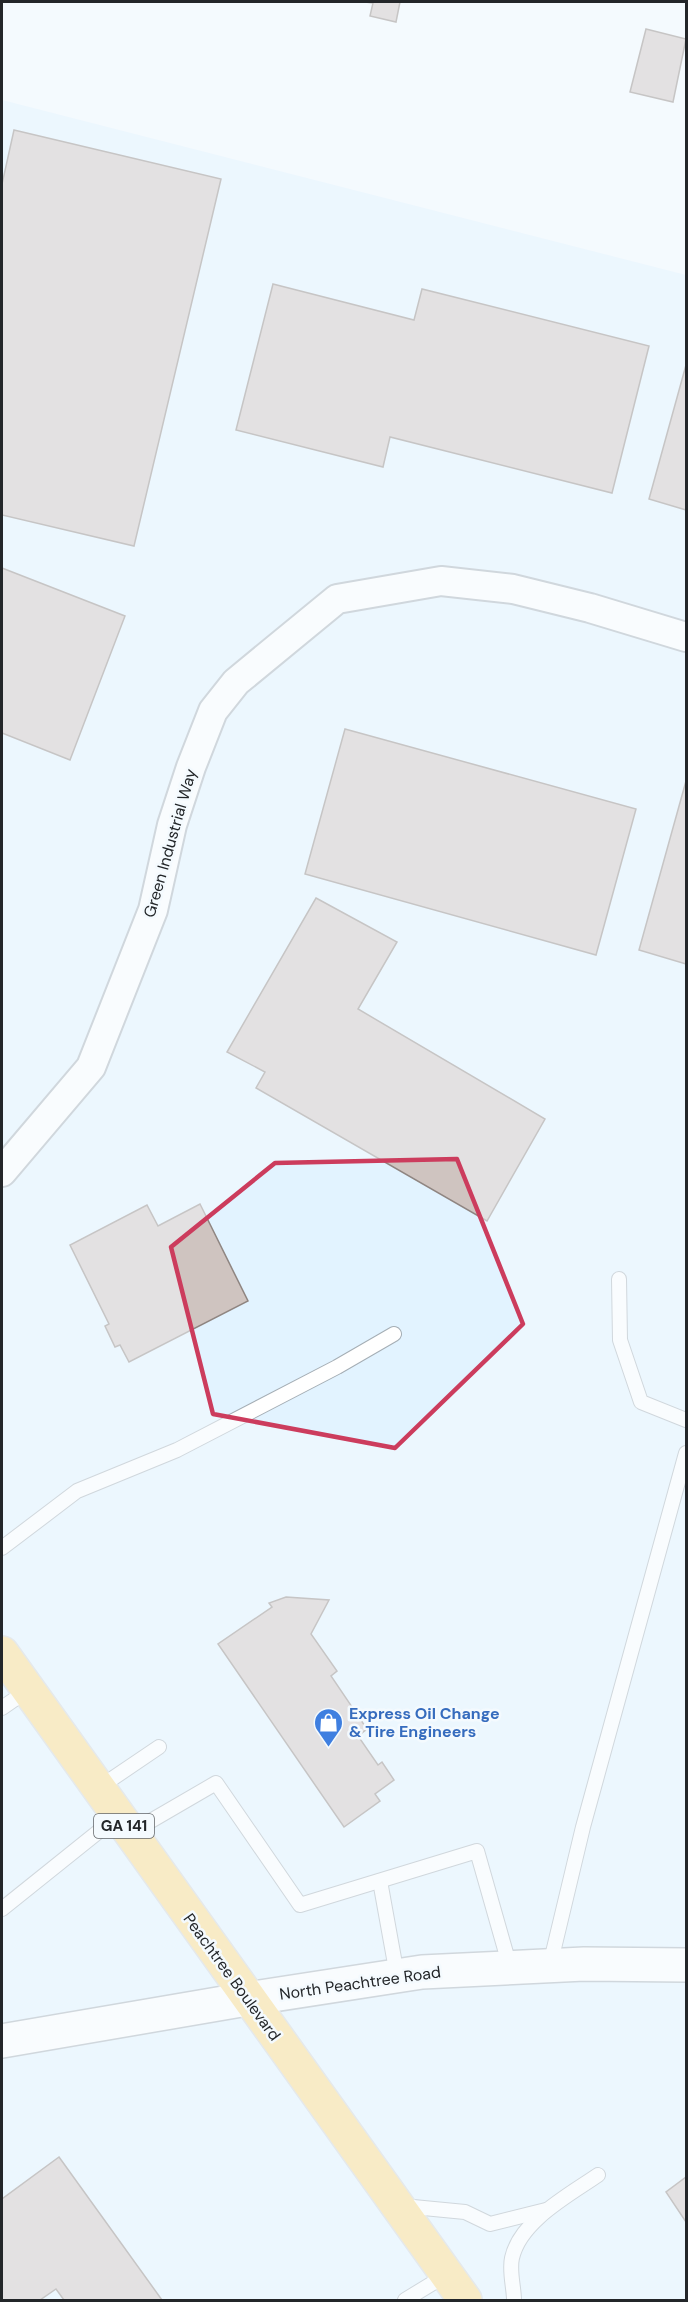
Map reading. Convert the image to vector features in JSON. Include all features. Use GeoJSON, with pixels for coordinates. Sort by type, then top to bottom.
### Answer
{"type":"FeatureCollection","features":[{"type":"Feature","properties":{"kind":"highway","name":"Peachtree Boulevard"},"geometry":{"type":"LineString","coordinates":[[2,1653],[247,1999],[456,2288]]}},
{"type":"Feature","properties":{"kind":"street","name":"Green Industrial Way"},"geometry":{"type":"LineString","coordinates":[[2,1172],[91,1067],[153,910],[172,825],[213,711],[236,682],[337,599],[441,581],[513,589],[590,608],[687,637]]}},
{"type":"Feature","properties":{"kind":"street","name":"North Peachtree Road"},"geometry":{"type":"LineString","coordinates":[[2,2041],[422,1972],[584,1964],[687,1965]]}},
{"type":"Feature","properties":{"kind":"lane"},"geometry":{"type":"LineString","coordinates":[[619,1278],[620,1340],[641,1402],[687,1420]]}},
{"type":"Feature","properties":{"kind":"lane"},"geometry":{"type":"LineString","coordinates":[[2,1548],[77,1491],[177,1450],[337,1367],[394,1334]]}},
{"type":"Feature","properties":{"kind":"lane"},"geometry":{"type":"LineString","coordinates":[[550,1965],[583,1827],[687,1453]]}},
{"type":"Feature","properties":{"kind":"lane"},"geometry":{"type":"LineString","coordinates":[[2,1708],[28,1690]]}},
{"type":"Feature","properties":{"kind":"lane"},"geometry":{"type":"LineString","coordinates":[[97,1789],[159,1747]]}},
{"type":"Feature","properties":{"kind":"lane"},"geometry":{"type":"LineString","coordinates":[[2,1908],[124,1825],[216,1783],[300,1905],[477,1851],[510,1967]]}},
{"type":"Feature","properties":{"kind":"lane"},"geometry":{"type":"LineString","coordinates":[[380,1881],[397,1976]]}},
{"type":"Feature","properties":{"kind":"lane"},"geometry":{"type":"LineString","coordinates":[[514,2301],[511,2259],[520,2239],[546,2210],[598,2175]]}},
{"type":"Feature","properties":{"kind":"lane"},"geometry":{"type":"LineString","coordinates":[[398,2206],[465,2212],[490,2224],[546,2210]]}},
{"type":"Feature","properties":{"kind":"lane"},"geometry":{"type":"LineString","coordinates":[[405,2301],[456,2288]]}},
{"type":"Feature","properties":{"kind":"highlighted area"},"geometry":{"type":"Polygon","coordinates":[[[457,1159],[523,1324],[395,1448],[213,1414],[171,1247],[275,1163],[457,1159]]]}},
{"type":"Feature","properties":{"kind":"shaded area"},"geometry":{"type":"Polygon","coordinates":[[[2,100],[686,275],[686,2300],[2,2300],[2,100]]]}},
{"type":"Feature","properties":{"kind":"building"},"geometry":{"type":"Polygon","coordinates":[[[365,2],[400,2],[396,22],[370,16],[373,3],[365,2]]]}},
{"type":"Feature","properties":{"kind":"building"},"geometry":{"type":"Polygon","coordinates":[[[646,29],[686,39],[673,102],[630,92],[646,29]]]}},
{"type":"Feature","properties":{"kind":"building"},"geometry":{"type":"Polygon","coordinates":[[[14,130],[221,179],[134,546],[2,515],[2,184],[14,130]]]}},
{"type":"Feature","properties":{"kind":"building"},"geometry":{"type":"Polygon","coordinates":[[[273,284],[414,320],[422,289],[649,346],[612,493],[390,437],[383,467],[236,430],[273,284]]]}},
{"type":"Feature","properties":{"kind":"building"},"geometry":{"type":"Polygon","coordinates":[[[686,365],[686,510],[649,499],[686,365]]]}},
{"type":"Feature","properties":{"kind":"building"},"geometry":{"type":"Polygon","coordinates":[[[2,568],[125,616],[70,760],[2,733],[2,568]]]}},
{"type":"Feature","properties":{"kind":"building"},"geometry":{"type":"Polygon","coordinates":[[[345,729],[636,809],[596,955],[305,874],[345,729]]]}},
{"type":"Feature","properties":{"kind":"building"},"geometry":{"type":"Polygon","coordinates":[[[686,781],[686,964],[639,950],[686,781]]]}},
{"type":"Feature","properties":{"kind":"building"},"geometry":{"type":"Polygon","coordinates":[[[316,898],[397,942],[358,1009],[545,1119],[487,1221],[256,1088],[265,1072],[227,1052],[316,898]]]}},
{"type":"Feature","properties":{"kind":"building"},"geometry":{"type":"Polygon","coordinates":[[[200,1204],[248,1301],[129,1362],[120,1345],[115,1347],[105,1326],[109,1324],[70,1245],[147,1205],[158,1226],[200,1204]]]}},
{"type":"Feature","properties":{"kind":"building"},"geometry":{"type":"Polygon","coordinates":[[[286,1597],[329,1600],[311,1634],[337,1671],[331,1676],[367,1729],[358,1736],[378,1765],[382,1762],[394,1780],[375,1794],[380,1801],[344,1827],[218,1644],[272,1607],[269,1603],[286,1597]]]}},
{"type":"Feature","properties":{"kind":"building"},"geometry":{"type":"Polygon","coordinates":[[[59,2157],[162,2300],[64,2300],[56,2289],[40,2300],[2,2300],[2,2199],[59,2157]]]}},
{"type":"Feature","properties":{"kind":"building"},"geometry":{"type":"Polygon","coordinates":[[[686,2177],[686,2222],[666,2192],[686,2177]]]}},
{"type":"Feature","properties":{"kind":"place","name":"Express Oil Change & Tire Engineers"},"geometry":{"type":"Point","coordinates":[328,1748]}}]}
